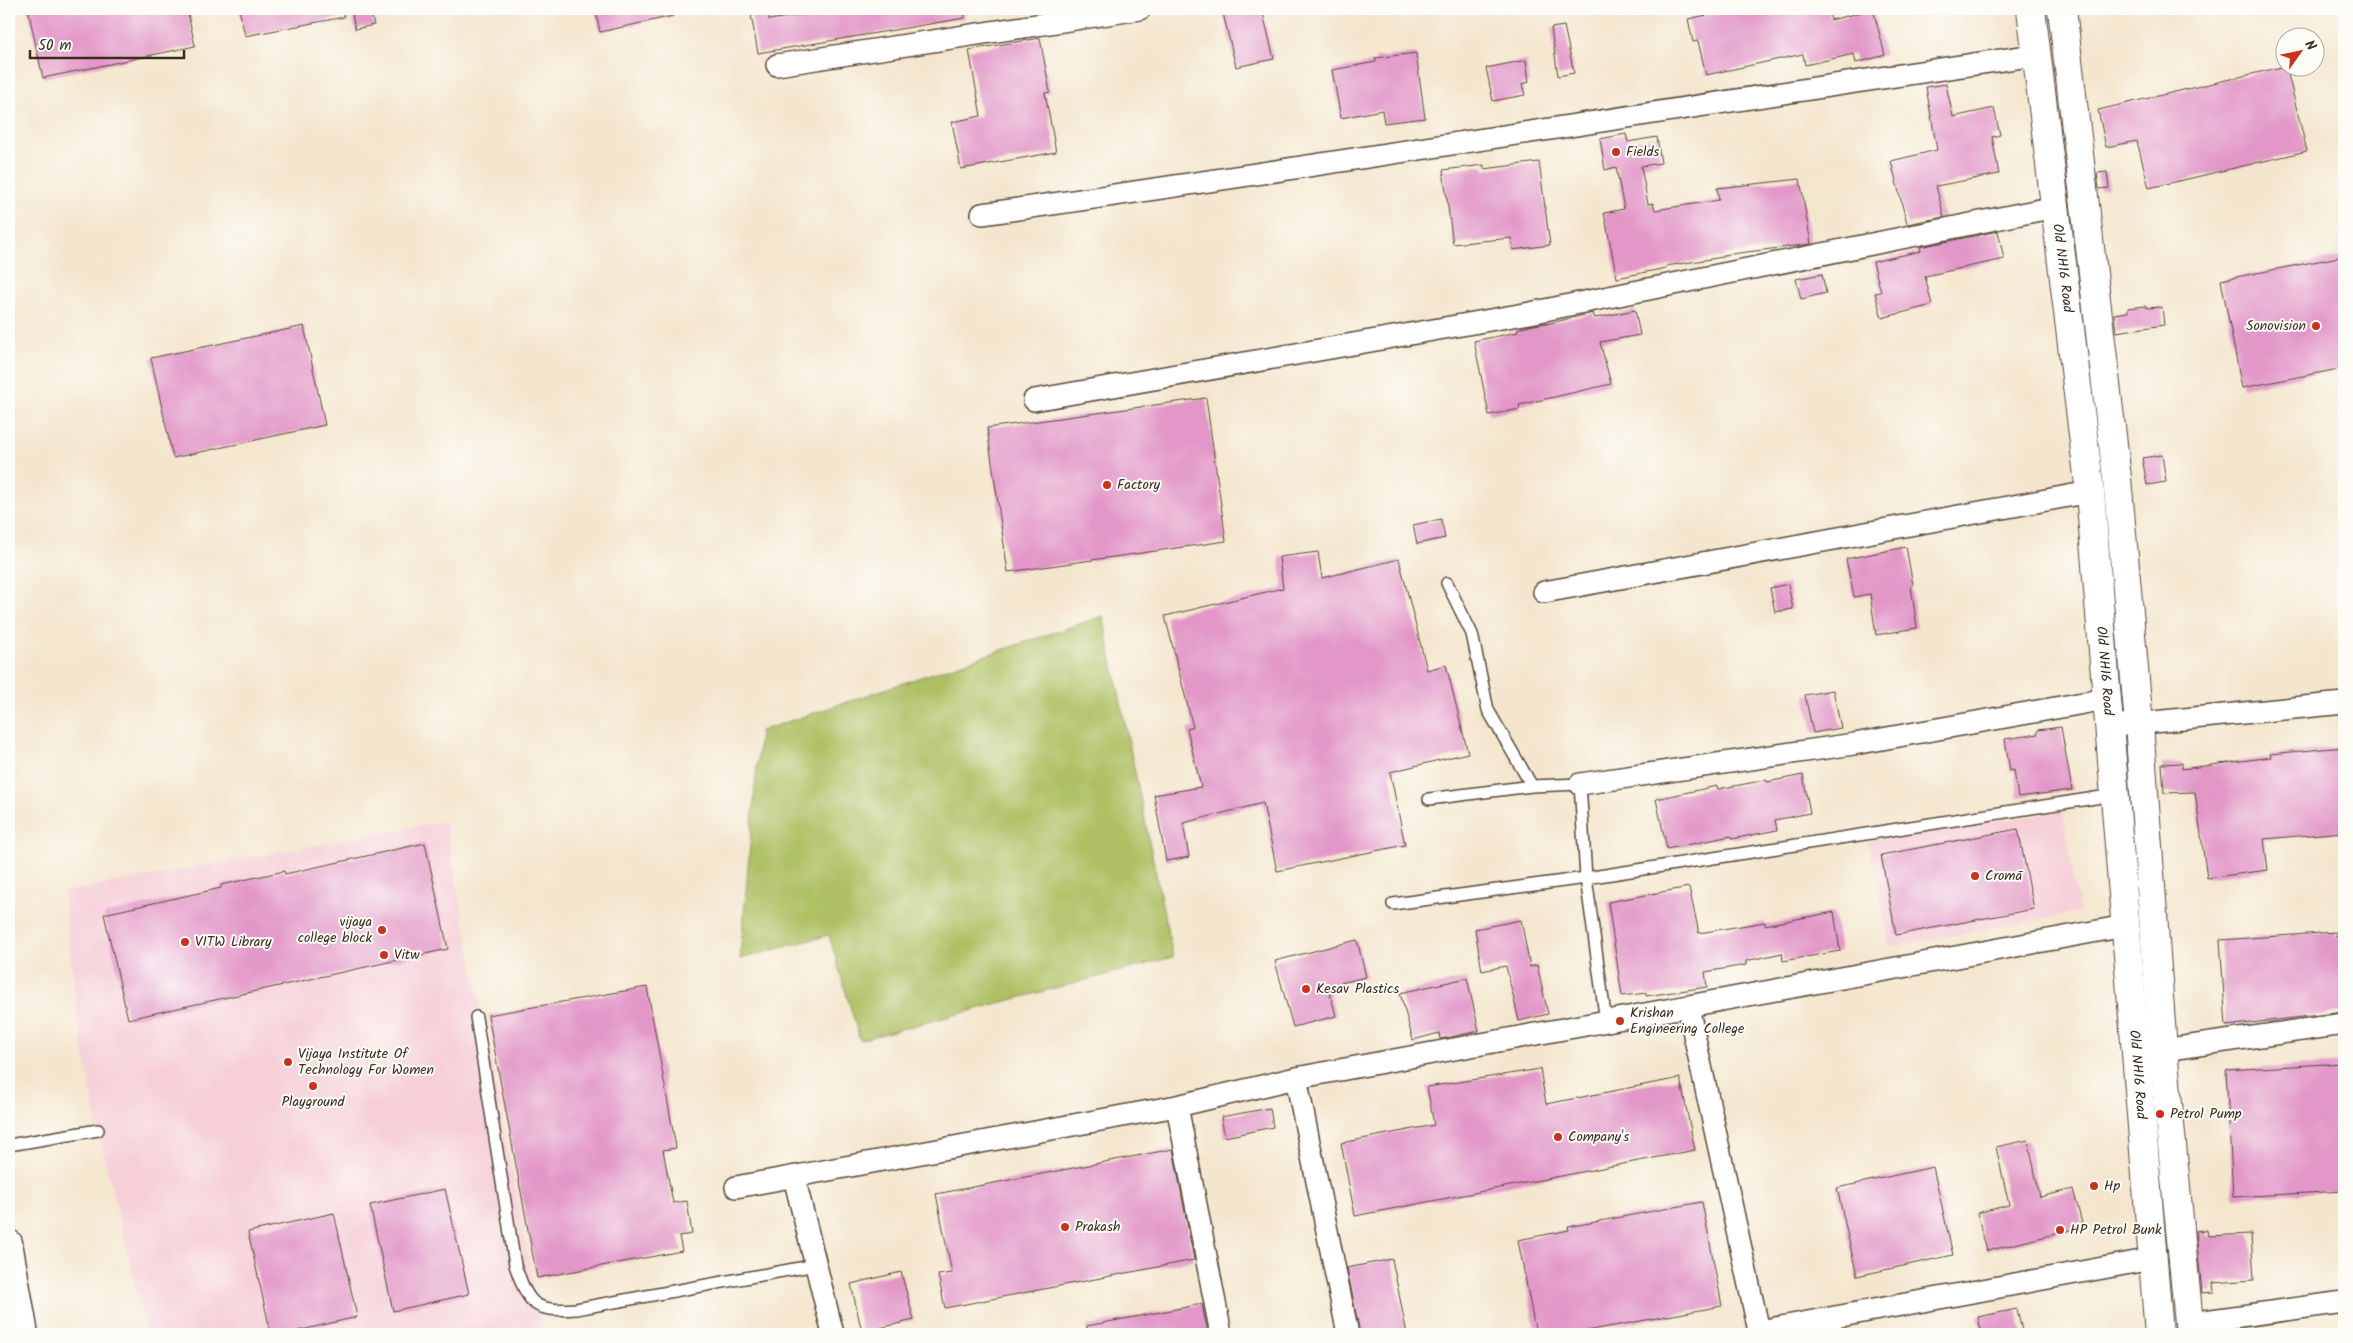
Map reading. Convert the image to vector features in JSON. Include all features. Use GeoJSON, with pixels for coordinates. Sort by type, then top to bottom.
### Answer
{"type":"FeatureCollection","features":[{"type":"Feature","properties":{"kind":"main road","name":"Old NH16 Road"},"geometry":{"type":"LineString","coordinates":[[2031,9],[2090,492],[2159,1334]]}},
{"type":"Feature","properties":{"kind":"main road","name":"Old NH16 Road"},"geometry":{"type":"LineString","coordinates":[[2062,9],[2117,478],[2139,724],[2163,1050],[2190,1329]]}},
{"type":"Feature","properties":{"kind":"street"},"geometry":{"type":"LineString","coordinates":[[777,65],[1140,9]]}},
{"type":"Feature","properties":{"kind":"street"},"geometry":{"type":"LineString","coordinates":[[982,214],[1194,185],[1730,100],[2036,55]]}},
{"type":"Feature","properties":{"kind":"street"},"geometry":{"type":"LineString","coordinates":[[1034,400],[1530,314],[2055,207]]}},
{"type":"Feature","properties":{"kind":"street"},"geometry":{"type":"LineString","coordinates":[[1544,592],[2090,492]]}},
{"type":"Feature","properties":{"kind":"street"},"geometry":{"type":"LineString","coordinates":[[1580,784],[1854,744],[2107,712],[2139,724],[2344,703]]}},
{"type":"Feature","properties":{"kind":"street"},"geometry":{"type":"LineString","coordinates":[[736,1187],[794,1178],[1177,1106],[1296,1078],[2125,926]]}},
{"type":"Feature","properties":{"kind":"street"},"geometry":{"type":"LineString","coordinates":[[1688,1007],[1751,1333],[2152,1260]]}},
{"type":"Feature","properties":{"kind":"street"},"geometry":{"type":"LineString","coordinates":[[2163,1050],[2344,1024]]}},
{"type":"Feature","properties":{"kind":"street"},"geometry":{"type":"LineString","coordinates":[[1296,1078],[1348,1334]]}},
{"type":"Feature","properties":{"kind":"street"},"geometry":{"type":"LineString","coordinates":[[1177,1106],[1221,1334]]}},
{"type":"Feature","properties":{"kind":"street"},"geometry":{"type":"LineString","coordinates":[[794,1178],[833,1334]]}},
{"type":"Feature","properties":{"kind":"street"},"geometry":{"type":"LineString","coordinates":[[9,1243],[25,1334]]}},
{"type":"Feature","properties":{"kind":"street"},"geometry":{"type":"LineString","coordinates":[[2190,1329],[2344,1302]]}},
{"type":"Feature","properties":{"kind":"lane"},"geometry":{"type":"LineString","coordinates":[[1447,583],[1472,634],[1488,710],[1532,786]]}},
{"type":"Feature","properties":{"kind":"lane"},"geometry":{"type":"LineString","coordinates":[[1429,799],[1532,786],[1580,784],[1586,878],[1606,1022]]}},
{"type":"Feature","properties":{"kind":"lane"},"geometry":{"type":"LineString","coordinates":[[1393,904],[1586,878],[2114,795]]}},
{"type":"Feature","properties":{"kind":"lane"},"geometry":{"type":"LineString","coordinates":[[476,1017],[515,1265],[523,1288],[533,1304],[552,1310],[576,1309],[816,1265]]}},
{"type":"Feature","properties":{"kind":"lane"},"geometry":{"type":"LineString","coordinates":[[9,1145],[98,1130]]}},
{"type":"Feature","properties":{"kind":"shaded area","name":"Cromā"},"geometry":{"type":"Polygon","coordinates":[[[2063,811],[2079,912],[1890,947],[1868,841],[2063,811]]]}},
{"type":"Feature","properties":{"kind":"shaded area","name":"Vijaya Institute Of Technology For Women"},"geometry":{"type":"Polygon","coordinates":[[[445,821],[543,1334],[147,1334],[98,1130],[77,1015],[64,892],[445,821]]]}},
{"type":"Feature","properties":{"kind":"green space"},"geometry":{"type":"Polygon","coordinates":[[[1103,616],[1173,957],[860,1040],[829,935],[740,959],[760,731],[1103,616]]]}},
{"type":"Feature","properties":{"kind":"building"},"geometry":{"type":"Polygon","coordinates":[[[28,9],[187,9],[195,46],[43,78],[28,9]]]}},
{"type":"Feature","properties":{"kind":"building"},"geometry":{"type":"Polygon","coordinates":[[[239,9],[343,9],[344,17],[245,36],[239,9]]]}},
{"type":"Feature","properties":{"kind":"building"},"geometry":{"type":"Polygon","coordinates":[[[351,9],[370,9],[374,25],[355,29],[351,9]]]}},
{"type":"Feature","properties":{"kind":"building"},"geometry":{"type":"Polygon","coordinates":[[[595,9],[673,9],[673,16],[600,32],[595,9]]]}},
{"type":"Feature","properties":{"kind":"building"},"geometry":{"type":"Polygon","coordinates":[[[750,9],[768,9],[769,20],[835,9],[965,9],[965,18],[758,53],[750,9]]]}},
{"type":"Feature","properties":{"kind":"building"},"geometry":{"type":"Polygon","coordinates":[[[1222,9],[1262,9],[1274,59],[1236,67],[1222,9]]]}},
{"type":"Feature","properties":{"kind":"building"},"geometry":{"type":"Polygon","coordinates":[[[1735,9],[1829,9],[1831,20],[1873,9],[1885,55],[1856,63],[1854,54],[1805,65],[1803,54],[1706,75],[1698,41],[1693,42],[1688,19],[1735,9]]]}},
{"type":"Feature","properties":{"kind":"building"},"geometry":{"type":"Polygon","coordinates":[[[1564,26],[1574,73],[1558,76],[1551,28],[1564,26]]]}},
{"type":"Feature","properties":{"kind":"building"},"geometry":{"type":"Polygon","coordinates":[[[1040,38],[1050,92],[1045,93],[1056,152],[961,169],[952,122],[981,116],[969,50],[1040,38]]]}},
{"type":"Feature","properties":{"kind":"building"},"geometry":{"type":"Polygon","coordinates":[[[1416,53],[1425,118],[1384,123],[1382,110],[1341,118],[1332,70],[1376,62],[1375,58],[1416,53]]]}},
{"type":"Feature","properties":{"kind":"building"},"geometry":{"type":"Polygon","coordinates":[[[1526,60],[1529,82],[1522,84],[1525,95],[1493,101],[1486,68],[1526,60]]]}},
{"type":"Feature","properties":{"kind":"building"},"geometry":{"type":"Polygon","coordinates":[[[2276,68],[2276,78],[2289,78],[2307,151],[2149,188],[2137,141],[2106,147],[2098,110],[2276,68]]]}},
{"type":"Feature","properties":{"kind":"building"},"geometry":{"type":"Polygon","coordinates":[[[1946,84],[1953,117],[1994,108],[2000,135],[1992,137],[1999,174],[1936,186],[1944,217],[1907,224],[1891,161],[1937,150],[1926,87],[1946,84]]]}},
{"type":"Feature","properties":{"kind":"building"},"geometry":{"type":"Polygon","coordinates":[[[1626,134],[1628,142],[1657,137],[1661,163],[1641,166],[1648,204],[1653,203],[1655,210],[1719,200],[1717,188],[1800,179],[1811,244],[1723,255],[1723,257],[1666,266],[1666,268],[1617,278],[1604,213],[1624,209],[1616,167],[1605,170],[1600,139],[1626,134]]]}},
{"type":"Feature","properties":{"kind":"building"},"geometry":{"type":"Polygon","coordinates":[[[1539,162],[1550,245],[1513,250],[1511,238],[1453,244],[1443,170],[1484,165],[1484,169],[1539,162]]]}},
{"type":"Feature","properties":{"kind":"building"},"geometry":{"type":"Polygon","coordinates":[[[2107,172],[2109,188],[2099,189],[2097,173],[2107,172]]]}},
{"type":"Feature","properties":{"kind":"building"},"geometry":{"type":"Polygon","coordinates":[[[1998,231],[2004,259],[1925,276],[1932,305],[1882,318],[1875,293],[1881,292],[1873,262],[1921,251],[1920,247],[1998,231]]]}},
{"type":"Feature","properties":{"kind":"building"},"geometry":{"type":"Polygon","coordinates":[[[2344,256],[2344,368],[2242,388],[2221,280],[2344,256]]]}},
{"type":"Feature","properties":{"kind":"building"},"geometry":{"type":"Polygon","coordinates":[[[1822,274],[1826,293],[1801,299],[1796,279],[1822,274]]]}},
{"type":"Feature","properties":{"kind":"building"},"geometry":{"type":"Polygon","coordinates":[[[2146,306],[2147,308],[2162,307],[2164,325],[2116,332],[2114,314],[2128,312],[2128,308],[2146,306]]]}},
{"type":"Feature","properties":{"kind":"building"},"geometry":{"type":"Polygon","coordinates":[[[1635,310],[1640,335],[1600,342],[1611,384],[1519,405],[1520,409],[1489,415],[1474,341],[1518,332],[1517,329],[1534,325],[1593,313],[1595,318],[1635,310]]]}},
{"type":"Feature","properties":{"kind":"building"},"geometry":{"type":"Polygon","coordinates":[[[304,326],[325,425],[173,458],[151,358],[304,326]]]}},
{"type":"Feature","properties":{"kind":"building","name":"Factory"},"geometry":{"type":"Polygon","coordinates":[[[1206,398],[1226,541],[1008,572],[987,428],[1206,398]]]}},
{"type":"Feature","properties":{"kind":"building"},"geometry":{"type":"Polygon","coordinates":[[[2162,455],[2166,482],[2147,485],[2142,458],[2162,455]]]}},
{"type":"Feature","properties":{"kind":"building"},"geometry":{"type":"Polygon","coordinates":[[[1441,519],[1445,538],[1417,544],[1413,525],[1441,519]]]}},
{"type":"Feature","properties":{"kind":"building"},"geometry":{"type":"Polygon","coordinates":[[[1906,547],[1913,585],[1911,586],[1917,628],[1876,635],[1870,594],[1854,597],[1846,559],[1906,547]]]}},
{"type":"Feature","properties":{"kind":"building"},"geometry":{"type":"Polygon","coordinates":[[[1318,552],[1322,578],[1399,559],[1427,670],[1446,665],[1468,753],[1390,772],[1405,845],[1277,871],[1263,803],[1183,823],[1189,857],[1166,861],[1154,795],[1201,787],[1187,729],[1193,727],[1165,616],[1283,588],[1279,557],[1318,552]]]}},
{"type":"Feature","properties":{"kind":"building"},"geometry":{"type":"Polygon","coordinates":[[[1788,584],[1793,609],[1775,612],[1770,588],[1788,584]]]}},
{"type":"Feature","properties":{"kind":"building"},"geometry":{"type":"Polygon","coordinates":[[[1833,690],[1841,728],[1813,733],[1805,695],[1833,690]]]}},
{"type":"Feature","properties":{"kind":"building"},"geometry":{"type":"Polygon","coordinates":[[[2061,727],[2072,790],[2018,797],[2014,770],[2010,771],[2005,739],[2038,734],[2038,730],[2061,727]]]}},
{"type":"Feature","properties":{"kind":"building"},"geometry":{"type":"Polygon","coordinates":[[[2344,747],[2344,832],[2264,839],[2268,870],[2207,878],[2195,792],[2164,793],[2162,764],[2182,763],[2182,769],[2271,757],[2270,754],[2344,747]]]}},
{"type":"Feature","properties":{"kind":"building"},"geometry":{"type":"Polygon","coordinates":[[[1803,775],[1810,813],[1775,820],[1777,830],[1732,839],[1731,836],[1667,849],[1656,799],[1717,786],[1718,789],[1803,775]]]}},
{"type":"Feature","properties":{"kind":"building"},"geometry":{"type":"Polygon","coordinates":[[[2018,829],[2034,909],[1896,935],[1881,855],[2018,829]]]}},
{"type":"Feature","properties":{"kind":"building","name":"vijaya college block"},"geometry":{"type":"Polygon","coordinates":[[[425,843],[448,949],[128,1019],[104,914],[221,888],[221,885],[284,871],[285,874],[425,843]]]}},
{"type":"Feature","properties":{"kind":"building"},"geometry":{"type":"Polygon","coordinates":[[[1689,887],[1699,933],[1765,922],[1765,925],[1834,912],[1840,951],[1783,961],[1782,953],[1746,961],[1746,965],[1705,972],[1707,987],[1646,996],[1646,993],[1622,996],[1608,902],[1689,887]]]}},
{"type":"Feature","properties":{"kind":"building"},"geometry":{"type":"Polygon","coordinates":[[[1521,920],[1530,967],[1537,965],[1548,1014],[1519,1021],[1506,966],[1482,971],[1475,929],[1521,920]]]}},
{"type":"Feature","properties":{"kind":"building"},"geometry":{"type":"Polygon","coordinates":[[[2336,932],[2336,936],[2344,934],[2344,1012],[2226,1026],[2220,940],[2336,932]]]}},
{"type":"Feature","properties":{"kind":"building","name":"Kesav Plastics"},"geometry":{"type":"Polygon","coordinates":[[[1357,940],[1366,977],[1328,986],[1336,1016],[1293,1027],[1275,961],[1357,940]]]}},
{"type":"Feature","properties":{"kind":"building"},"geometry":{"type":"Polygon","coordinates":[[[1467,978],[1479,1031],[1440,1039],[1439,1033],[1413,1040],[1400,993],[1467,978]]]}},
{"type":"Feature","properties":{"kind":"building"},"geometry":{"type":"Polygon","coordinates":[[[647,987],[676,1148],[663,1150],[673,1203],[687,1201],[692,1234],[679,1236],[682,1251],[537,1278],[488,1015],[647,987]]]}},
{"type":"Feature","properties":{"kind":"building"},"geometry":{"type":"Polygon","coordinates":[[[2344,1063],[2344,1191],[2233,1197],[2226,1070],[2344,1063]]]}},
{"type":"Feature","properties":{"kind":"building"},"geometry":{"type":"Polygon","coordinates":[[[1540,1069],[1546,1104],[1680,1078],[1695,1150],[1355,1216],[1341,1143],[1434,1125],[1427,1087],[1540,1069]]]}},
{"type":"Feature","properties":{"kind":"building"},"geometry":{"type":"Polygon","coordinates":[[[1270,1108],[1273,1127],[1225,1137],[1221,1117],[1270,1108]]]}},
{"type":"Feature","properties":{"kind":"building"},"geometry":{"type":"Polygon","coordinates":[[[2028,1140],[2040,1197],[2073,1189],[2083,1227],[1987,1251],[1977,1213],[2009,1205],[1996,1147],[2028,1140]]]}},
{"type":"Feature","properties":{"kind":"building","name":"Prakash"},"geometry":{"type":"Polygon","coordinates":[[[1173,1149],[1194,1260],[945,1308],[938,1275],[952,1273],[936,1194],[1173,1149]]]}},
{"type":"Feature","properties":{"kind":"building"},"geometry":{"type":"Polygon","coordinates":[[[1933,1167],[1953,1255],[1857,1276],[1837,1188],[1933,1167]]]}},
{"type":"Feature","properties":{"kind":"building"},"geometry":{"type":"Polygon","coordinates":[[[445,1189],[469,1294],[393,1311],[370,1205],[445,1189]]]}},
{"type":"Feature","properties":{"kind":"building"},"geometry":{"type":"Polygon","coordinates":[[[1702,1202],[1722,1306],[1581,1332],[1582,1334],[1536,1334],[1518,1240],[1569,1230],[1568,1227],[1702,1202]]]}},
{"type":"Feature","properties":{"kind":"building"},"geometry":{"type":"Polygon","coordinates":[[[334,1213],[357,1317],[293,1332],[293,1334],[271,1334],[248,1232],[334,1213]]]}},
{"type":"Feature","properties":{"kind":"building"},"geometry":{"type":"Polygon","coordinates":[[[2207,1230],[2208,1236],[2251,1234],[2254,1280],[2213,1283],[2214,1292],[2202,1293],[2196,1231],[2207,1230]]]}},
{"type":"Feature","properties":{"kind":"building"},"geometry":{"type":"Polygon","coordinates":[[[1392,1259],[1407,1334],[1360,1334],[1347,1268],[1392,1259]]]}},
{"type":"Feature","properties":{"kind":"building"},"geometry":{"type":"Polygon","coordinates":[[[901,1272],[914,1320],[862,1332],[851,1284],[901,1272]]]}},
{"type":"Feature","properties":{"kind":"building"},"geometry":{"type":"Polygon","coordinates":[[[1202,1304],[1208,1334],[1087,1334],[1087,1326],[1202,1304]]]}},
{"type":"Feature","properties":{"kind":"building"},"geometry":{"type":"Polygon","coordinates":[[[2017,1309],[2023,1334],[1982,1334],[1978,1317],[2017,1309]]]}},
{"type":"Feature","properties":{"kind":"place","name":"Fields"},"geometry":{"type":"Point","coordinates":[1616,152]}},
{"type":"Feature","properties":{"kind":"place","name":"Sonovision"},"geometry":{"type":"Point","coordinates":[2316,326]}},
{"type":"Feature","properties":{"kind":"place","name":"Factory"},"geometry":{"type":"Point","coordinates":[1107,485]}},
{"type":"Feature","properties":{"kind":"place","name":"Cromā"},"geometry":{"type":"Point","coordinates":[1975,876]}},
{"type":"Feature","properties":{"kind":"place","name":"vijaya college block"},"geometry":{"type":"Point","coordinates":[382,930]}},
{"type":"Feature","properties":{"kind":"place","name":"VITW Library"},"geometry":{"type":"Point","coordinates":[185,942]}},
{"type":"Feature","properties":{"kind":"place","name":"Vitw"},"geometry":{"type":"Point","coordinates":[384,955]}},
{"type":"Feature","properties":{"kind":"place","name":"Kesav Plastics"},"geometry":{"type":"Point","coordinates":[1306,989]}},
{"type":"Feature","properties":{"kind":"place","name":"Krishan Engineering College"},"geometry":{"type":"Point","coordinates":[1620,1021]}},
{"type":"Feature","properties":{"kind":"place","name":"Vijaya Institute Of Technology For Women"},"geometry":{"type":"Point","coordinates":[288,1062]}},
{"type":"Feature","properties":{"kind":"place","name":"Playground"},"geometry":{"type":"Point","coordinates":[313,1086]}},
{"type":"Feature","properties":{"kind":"place","name":"Petrol Pump"},"geometry":{"type":"Point","coordinates":[2160,1114]}},
{"type":"Feature","properties":{"kind":"place","name":"Company's"},"geometry":{"type":"Point","coordinates":[1558,1137]}},
{"type":"Feature","properties":{"kind":"place","name":"Hp"},"geometry":{"type":"Point","coordinates":[2094,1186]}},
{"type":"Feature","properties":{"kind":"place","name":"Prakash"},"geometry":{"type":"Point","coordinates":[1065,1227]}},
{"type":"Feature","properties":{"kind":"place","name":"HP Petrol Bunk"},"geometry":{"type":"Point","coordinates":[2060,1230]}}]}
